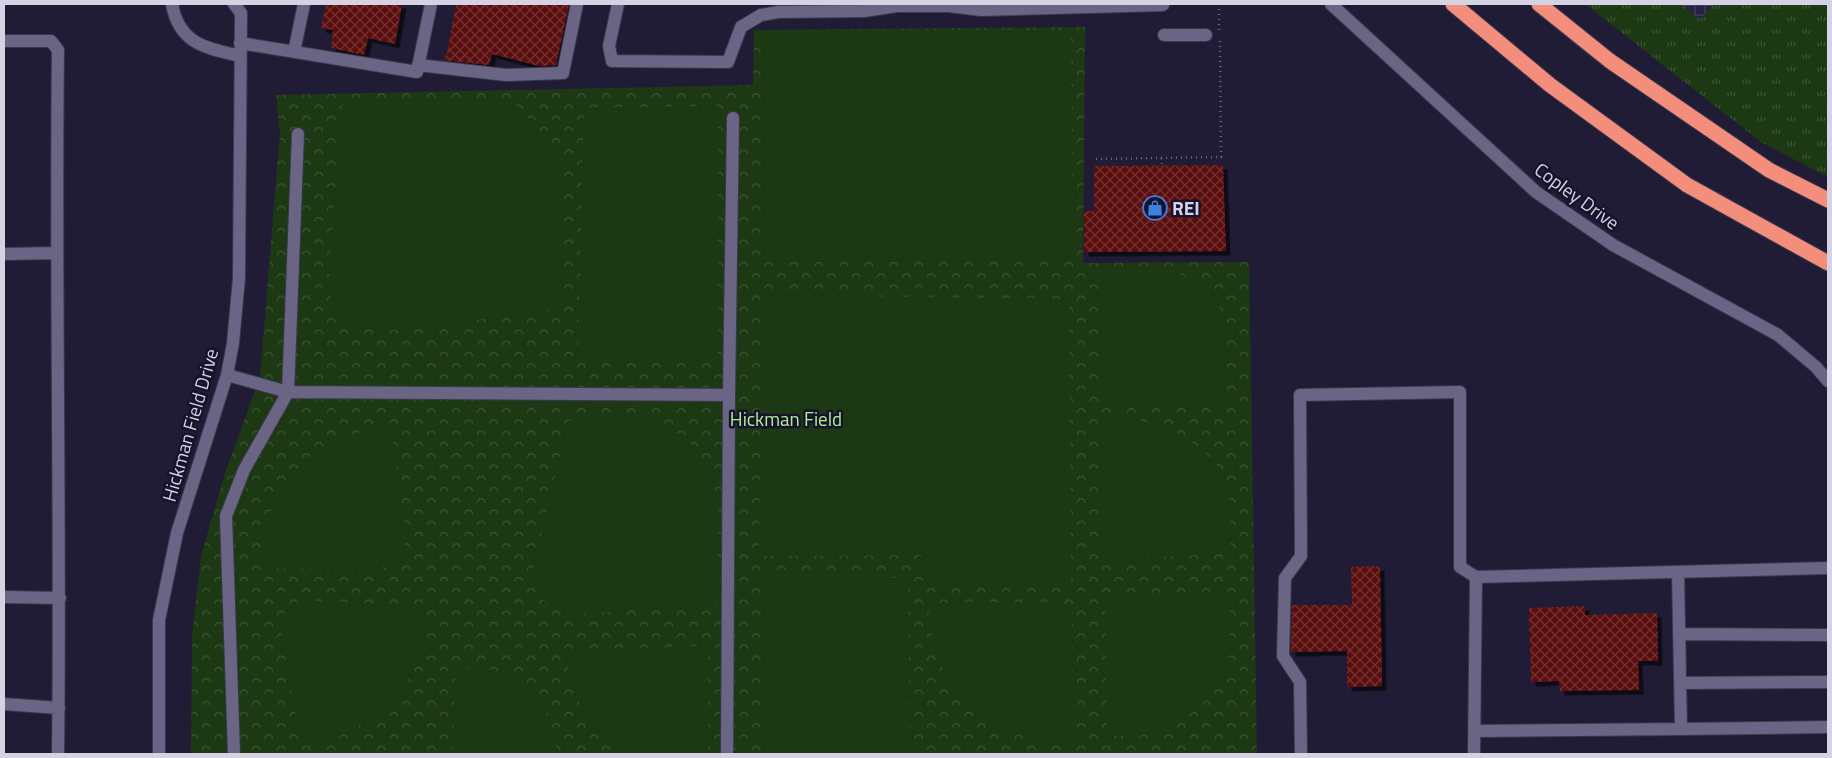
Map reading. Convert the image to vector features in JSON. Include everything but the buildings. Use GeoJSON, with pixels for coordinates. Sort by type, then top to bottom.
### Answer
{"type":"FeatureCollection","features":[{"type":"Feature","properties":{"kind":"highway"},"geometry":{"type":"LineString","coordinates":[[1453,4],[1550,85],[1687,185],[1828,263]]}},
{"type":"Feature","properties":{"kind":"highway"},"geometry":{"type":"LineString","coordinates":[[1539,4],[1610,61],[1769,170],[1828,200]]}},
{"type":"Feature","properties":{"kind":"street"},"geometry":{"type":"LineString","coordinates":[[172,4],[180,29],[193,41],[212,49],[294,52],[417,72],[431,4]]}},
{"type":"Feature","properties":{"kind":"street"},"geometry":{"type":"LineString","coordinates":[[294,52],[304,4]]}},
{"type":"Feature","properties":{"kind":"street"},"geometry":{"type":"LineString","coordinates":[[418,65],[506,75],[563,73],[577,4]]}},
{"type":"Feature","properties":{"kind":"street"},"geometry":{"type":"LineString","coordinates":[[618,4],[609,46],[612,61],[728,62],[741,27],[761,15],[778,8],[864,11],[897,5],[949,6],[981,10],[1163,5]]}},
{"type":"Feature","properties":{"kind":"street","name":"Copley Drive"},"geometry":{"type":"LineString","coordinates":[[1331,4],[1536,192],[1613,245],[1778,335],[1816,367],[1828,381]]}},
{"type":"Feature","properties":{"kind":"street","name":"Hickman Field Drive"},"geometry":{"type":"LineString","coordinates":[[159,754],[159,620],[177,533],[226,375],[233,343],[239,278],[241,7]]}},
{"type":"Feature","properties":{"kind":"street"},"geometry":{"type":"LineString","coordinates":[[1164,36],[1206,35]]}},
{"type":"Feature","properties":{"kind":"street"},"geometry":{"type":"LineString","coordinates":[[4,41],[51,41],[58,50],[56,253],[60,598],[58,754]]}},
{"type":"Feature","properties":{"kind":"street"},"geometry":{"type":"LineString","coordinates":[[727,754],[733,118]]}},
{"type":"Feature","properties":{"kind":"street"},"geometry":{"type":"LineString","coordinates":[[234,754],[226,516],[244,470],[288,392],[298,134]]}},
{"type":"Feature","properties":{"kind":"street"},"geometry":{"type":"LineString","coordinates":[[4,254],[56,253]]}},
{"type":"Feature","properties":{"kind":"street"},"geometry":{"type":"LineString","coordinates":[[226,375],[288,392],[729,395]]}},
{"type":"Feature","properties":{"kind":"street"},"geometry":{"type":"LineString","coordinates":[[1301,754],[1300,682],[1283,656],[1285,578],[1301,556],[1300,395],[1460,392],[1460,567],[1476,577],[1828,568]]}},
{"type":"Feature","properties":{"kind":"street"},"geometry":{"type":"LineString","coordinates":[[1678,572],[1681,729]]}},
{"type":"Feature","properties":{"kind":"street"},"geometry":{"type":"LineString","coordinates":[[1474,754],[1476,577]]}},
{"type":"Feature","properties":{"kind":"street"},"geometry":{"type":"LineString","coordinates":[[4,597],[60,598]]}},
{"type":"Feature","properties":{"kind":"street"},"geometry":{"type":"LineString","coordinates":[[1679,634],[1828,635]]}},
{"type":"Feature","properties":{"kind":"street"},"geometry":{"type":"LineString","coordinates":[[1680,683],[1828,682]]}},
{"type":"Feature","properties":{"kind":"street"},"geometry":{"type":"LineString","coordinates":[[4,704],[59,708]]}},
{"type":"Feature","properties":{"kind":"street"},"geometry":{"type":"LineString","coordinates":[[1474,731],[1828,727]]}},
{"type":"Feature","properties":{"kind":"path"},"geometry":{"type":"LineString","coordinates":[[1096,160],[1221,157],[1219,4]]}},
{"type":"Feature","properties":{"kind":"path"},"geometry":{"type":"LineString","coordinates":[[1161,158],[1162,166]]}},
{"type":"Feature","properties":{"kind":"shaded area"},"geometry":{"type":"Polygon","coordinates":[[[1679,4],[1714,4],[1700,20],[1679,4]]]}},
{"type":"Feature","properties":{"kind":"green space"},"geometry":{"type":"Polygon","coordinates":[[[1585,4],[1679,4],[1700,19],[1714,4],[1828,4],[1828,177],[1761,142],[1585,4]]]}},
{"type":"Feature","properties":{"kind":"green space","name":"Hickman Field"},"geometry":{"type":"Polygon","coordinates":[[[1085,27],[1083,263],[1249,262],[1257,754],[191,754],[192,635],[201,556],[225,473],[260,377],[280,133],[276,95],[753,85],[754,30],[1085,27]]]}},
{"type":"Feature","properties":{"kind":"green space"},"geometry":{"type":"Polygon","coordinates":[[[1071,32],[1073,259],[765,262],[763,36],[1071,32]]]}},
{"type":"Feature","properties":{"kind":"green space"},"geometry":{"type":"Polygon","coordinates":[[[508,98],[563,155],[562,308],[403,330],[356,328],[332,314],[329,268],[342,105],[508,98]]]}},
{"type":"Feature","properties":{"kind":"green space"},"geometry":{"type":"Polygon","coordinates":[[[718,106],[718,361],[578,359],[584,108],[718,106]]]}},
{"type":"Feature","properties":{"kind":"green space"},"geometry":{"type":"Polygon","coordinates":[[[1102,269],[1139,269],[1179,273],[1214,296],[1225,320],[1227,405],[1145,402],[1137,407],[1112,408],[1099,396],[1102,269]]]}},
{"type":"Feature","properties":{"kind":"green space"},"geometry":{"type":"Polygon","coordinates":[[[762,295],[1069,299],[1071,582],[923,583],[921,555],[759,556],[762,295]]]}},
{"type":"Feature","properties":{"kind":"green space"},"geometry":{"type":"Polygon","coordinates":[[[637,414],[667,426],[686,439],[702,458],[711,476],[719,506],[717,546],[722,602],[571,615],[543,599],[537,588],[533,570],[568,421],[637,414]]]}},
{"type":"Feature","properties":{"kind":"green space"},"geometry":{"type":"Polygon","coordinates":[[[1098,419],[1131,419],[1163,428],[1190,441],[1212,460],[1221,471],[1229,492],[1231,509],[1230,553],[1115,560],[1102,550],[1098,419]]]}},
{"type":"Feature","properties":{"kind":"green space"},"geometry":{"type":"Polygon","coordinates":[[[376,427],[391,429],[407,540],[402,555],[378,570],[262,568],[263,534],[269,516],[277,498],[300,466],[328,445],[376,427]]]}},
{"type":"Feature","properties":{"kind":"green space"},"geometry":{"type":"Polygon","coordinates":[[[762,575],[908,578],[910,754],[762,754],[762,575]]]}},
{"type":"Feature","properties":{"kind":"green space"},"geometry":{"type":"Polygon","coordinates":[[[1116,595],[1230,595],[1228,660],[1224,674],[1216,687],[1206,700],[1181,719],[1166,727],[1138,735],[1107,736],[1105,607],[1116,595]]]}},
{"type":"Feature","properties":{"kind":"green space"},"geometry":{"type":"Polygon","coordinates":[[[301,600],[426,607],[427,628],[423,648],[415,667],[404,685],[390,701],[356,727],[337,735],[300,741],[281,630],[285,611],[301,600]]]}},
{"type":"Feature","properties":{"kind":"green space"},"geometry":{"type":"Polygon","coordinates":[[[1061,602],[1072,615],[1073,742],[1051,741],[1011,732],[993,724],[963,700],[950,683],[937,656],[927,603],[1061,602]]]}},
{"type":"Feature","properties":{"kind":"green space"},"geometry":{"type":"Polygon","coordinates":[[[708,646],[708,754],[629,754],[606,741],[593,727],[581,707],[572,683],[566,650],[708,646]]]}},
{"type":"Feature","properties":{"kind":"green space"},"geometry":{"type":"Polygon","coordinates":[[[480,665],[513,680],[535,696],[549,719],[558,754],[453,754],[455,670],[480,665]]]}},
{"type":"Feature","properties":{"kind":"place","name":"REI"},"geometry":{"type":"Point","coordinates":[1155,208]}}]}
